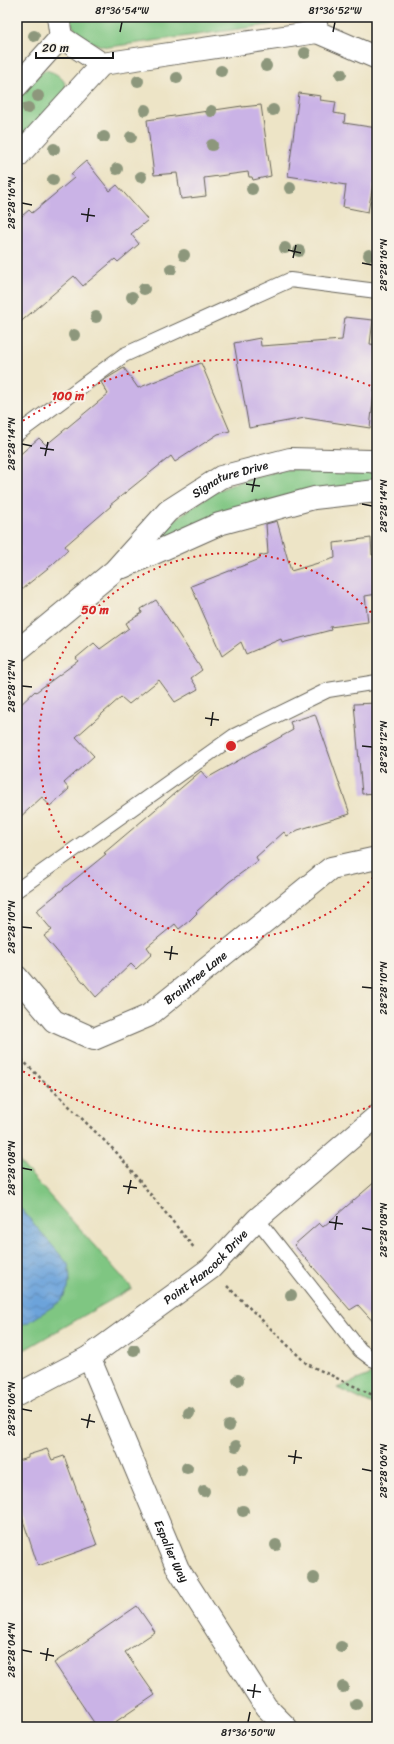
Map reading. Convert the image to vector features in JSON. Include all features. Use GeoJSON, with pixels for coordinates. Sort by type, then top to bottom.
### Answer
{"type":"FeatureCollection","features":[{"type":"Feature","properties":{"kind":"street"},"geometry":{"type":"LineString","coordinates":[[17,157],[102,64],[316,24],[377,58]]}},
{"type":"Feature","properties":{"kind":"street"},"geometry":{"type":"LineString","coordinates":[[17,85],[59,27],[102,64]]}},
{"type":"Feature","properties":{"kind":"street","name":"Signature Drive"},"geometry":{"type":"LineString","coordinates":[[17,651],[114,571],[168,511],[221,477],[290,459],[370,460],[377,462]]}},
{"type":"Feature","properties":{"kind":"street","name":"Signature Drive"},"geometry":{"type":"LineString","coordinates":[[114,571],[219,524],[314,498],[377,491]]}},
{"type":"Feature","properties":{"kind":"street","name":"Braintree Lane"},"geometry":{"type":"LineString","coordinates":[[17,977],[54,1021],[94,1040],[148,1016],[331,868],[377,858]]}},
{"type":"Feature","properties":{"kind":"street","name":"Point Hancock Drive"},"geometry":{"type":"LineString","coordinates":[[17,1395],[90,1357],[211,1268],[257,1219],[377,1116]]}},
{"type":"Feature","properties":{"kind":"street","name":"Espalier Way"},"geometry":{"type":"LineString","coordinates":[[90,1357],[178,1568],[266,1707],[286,1727]]}},
{"type":"Feature","properties":{"kind":"lane"},"geometry":{"type":"LineString","coordinates":[[17,434],[124,355],[290,280],[377,291]]}},
{"type":"Feature","properties":{"kind":"lane"},"geometry":{"type":"LineString","coordinates":[[17,890],[234,736],[328,690],[377,682]]}},
{"type":"Feature","properties":{"kind":"lane"},"geometry":{"type":"LineString","coordinates":[[257,1219],[360,1350],[377,1361]]}},
{"type":"Feature","properties":{"kind":"path"},"geometry":{"type":"LineString","coordinates":[[17,1055],[117,1153],[228,1287],[308,1364],[377,1397]]}},
{"type":"Feature","properties":{"kind":"green space"},"geometry":{"type":"Polygon","coordinates":[[[70,17],[286,17],[279,22],[268,25],[109,47],[90,42],[84,38],[75,29],[70,17]]]}},
{"type":"Feature","properties":{"kind":"green space"},"geometry":{"type":"Polygon","coordinates":[[[45,70],[53,72],[60,77],[65,83],[66,90],[17,146],[17,96],[45,70]]]}},
{"type":"Feature","properties":{"kind":"green space"},"geometry":{"type":"Polygon","coordinates":[[[313,467],[377,473],[377,484],[139,546],[145,540],[216,491],[247,479],[283,470],[313,467]]]}},
{"type":"Feature","properties":{"kind":"green space"},"geometry":{"type":"Polygon","coordinates":[[[17,1159],[132,1288],[17,1354],[17,1159]]]}},
{"type":"Feature","properties":{"kind":"green space"},"geometry":{"type":"Polygon","coordinates":[[[377,1372],[377,1407],[337,1388],[377,1372]]]}},
{"type":"Feature","properties":{"kind":"water"},"geometry":{"type":"Polygon","coordinates":[[[17,1204],[68,1264],[70,1277],[68,1288],[61,1301],[29,1322],[17,1327],[17,1204]]]}},
{"type":"Feature","properties":{"kind":"building"},"geometry":{"type":"Polygon","coordinates":[[[299,93],[321,96],[320,100],[336,102],[334,113],[345,115],[344,123],[377,128],[377,186],[373,185],[368,212],[343,207],[346,185],[288,176],[299,93]]]}},
{"type":"Feature","properties":{"kind":"building"},"geometry":{"type":"Polygon","coordinates":[[[261,105],[271,176],[253,180],[252,177],[249,177],[248,172],[204,178],[206,196],[181,199],[177,173],[154,175],[147,120],[242,106],[261,105]]]}},
{"type":"Feature","properties":{"kind":"building"},"geometry":{"type":"Polygon","coordinates":[[[86,161],[110,191],[117,185],[148,220],[131,234],[139,244],[118,262],[115,259],[83,286],[74,276],[17,325],[17,220],[29,210],[32,213],[74,178],[71,174],[86,161]]]}},
{"type":"Feature","properties":{"kind":"building"},"geometry":{"type":"Polygon","coordinates":[[[345,317],[373,320],[370,344],[377,345],[377,367],[370,428],[305,418],[249,428],[234,343],[260,338],[261,346],[342,340],[345,317]]]}},
{"type":"Feature","properties":{"kind":"building"},"geometry":{"type":"Polygon","coordinates":[[[201,363],[230,431],[218,434],[175,462],[171,456],[110,505],[111,506],[65,546],[68,550],[17,593],[17,457],[39,438],[46,445],[108,394],[101,382],[124,368],[138,388],[201,363]]]}},
{"type":"Feature","properties":{"kind":"building"},"geometry":{"type":"Polygon","coordinates":[[[277,521],[291,571],[335,558],[334,543],[371,538],[372,555],[377,554],[377,594],[365,596],[368,622],[330,627],[331,630],[282,643],[281,639],[246,654],[241,642],[222,656],[191,586],[260,559],[259,556],[268,554],[266,524],[277,521]]]}},
{"type":"Feature","properties":{"kind":"building"},"geometry":{"type":"Polygon","coordinates":[[[156,600],[202,670],[191,678],[198,689],[175,702],[159,680],[129,704],[121,697],[76,737],[94,756],[64,783],[69,789],[50,806],[42,797],[17,820],[17,708],[35,691],[36,692],[78,661],[76,658],[94,643],[100,649],[129,628],[126,623],[142,613],[141,609],[156,600]]]}},
{"type":"Feature","properties":{"kind":"building"},"geometry":{"type":"Polygon","coordinates":[[[377,703],[377,793],[362,794],[354,704],[377,703]]]}},
{"type":"Feature","properties":{"kind":"building"},"geometry":{"type":"Polygon","coordinates":[[[315,714],[350,814],[298,830],[287,836],[284,832],[256,857],[258,861],[229,882],[196,912],[197,913],[189,921],[179,929],[175,924],[147,947],[152,954],[136,969],[131,964],[96,997],[44,936],[52,930],[36,911],[106,854],[104,853],[201,771],[207,778],[293,730],[290,722],[315,714]]]}},
{"type":"Feature","properties":{"kind":"building"},"geometry":{"type":"Polygon","coordinates":[[[377,1180],[377,1326],[358,1305],[350,1310],[294,1245],[319,1223],[323,1227],[377,1180]]]}},
{"type":"Feature","properties":{"kind":"building"},"geometry":{"type":"Polygon","coordinates":[[[47,1449],[52,1460],[64,1456],[97,1545],[38,1566],[17,1502],[17,1461],[28,1458],[28,1455],[47,1449]]]}},
{"type":"Feature","properties":{"kind":"building"},"geometry":{"type":"Polygon","coordinates":[[[137,1606],[155,1632],[125,1652],[155,1695],[108,1727],[97,1727],[54,1663],[137,1606]]]}}]}
